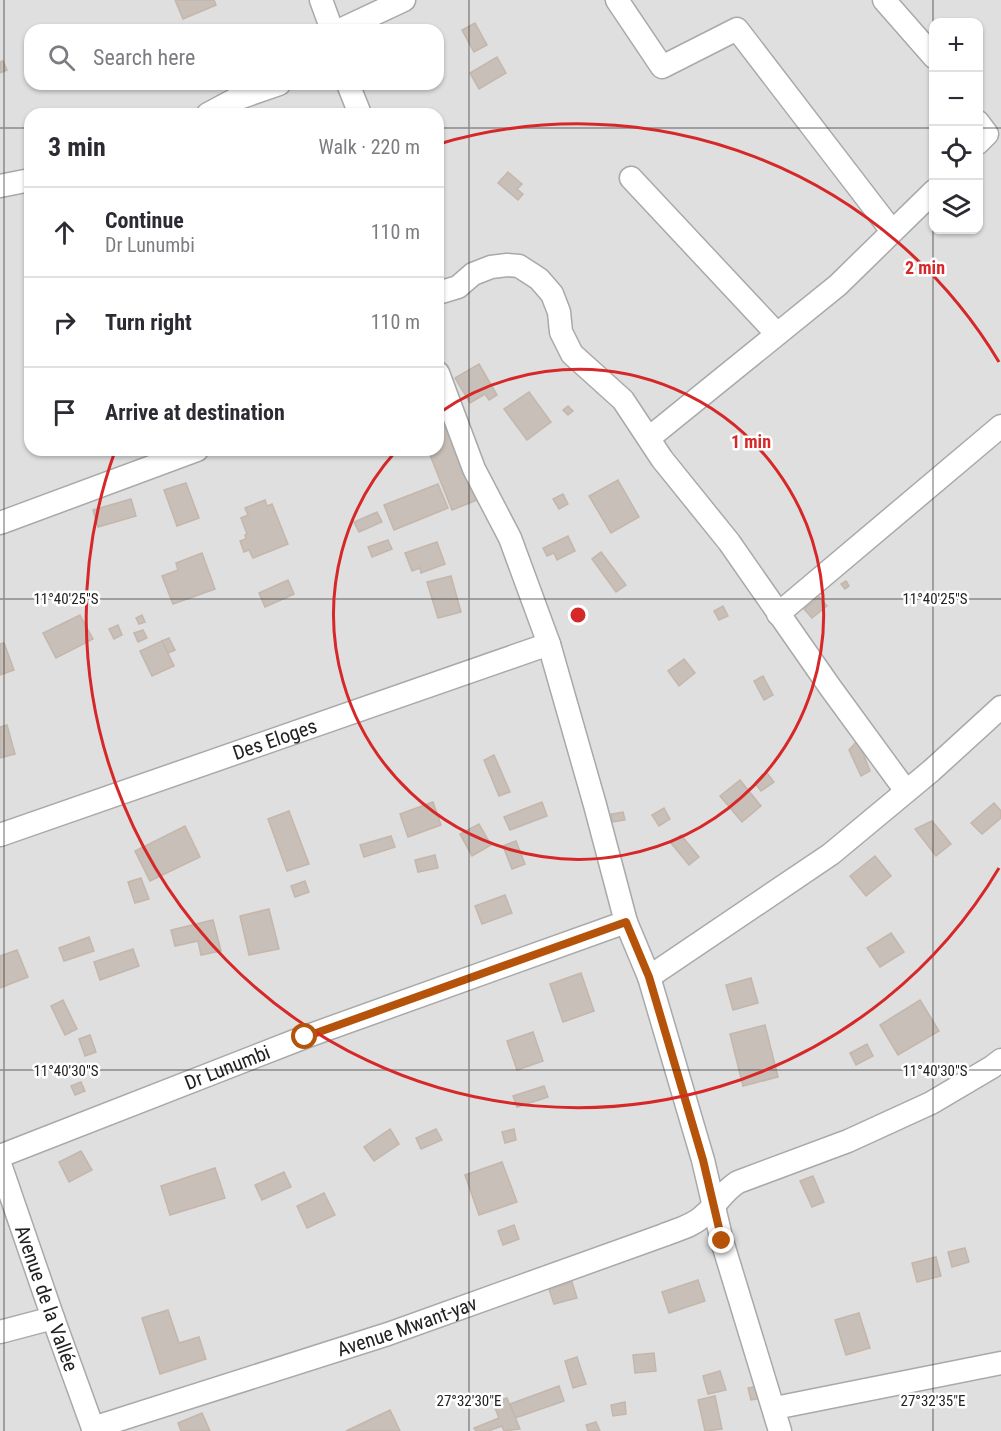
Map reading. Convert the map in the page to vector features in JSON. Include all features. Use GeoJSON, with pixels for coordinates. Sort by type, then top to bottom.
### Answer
{"type":"FeatureCollection","features":[{"type":"Feature","properties":{"kind":"street"},"geometry":{"type":"LineString","coordinates":[[321,0],[330,24]]}},
{"type":"Feature","properties":{"kind":"street"},"geometry":{"type":"LineString","coordinates":[[353,24],[404,0]]}},
{"type":"Feature","properties":{"kind":"street"},"geometry":{"type":"LineString","coordinates":[[617,0],[662,67],[737,29],[892,231]]}},
{"type":"Feature","properties":{"kind":"street"},"geometry":{"type":"LineString","coordinates":[[884,0],[929,52]]}},
{"type":"Feature","properties":{"kind":"street"},"geometry":{"type":"LineString","coordinates":[[219,108],[262,90]]}},
{"type":"Feature","properties":{"kind":"street"},"geometry":{"type":"LineString","coordinates":[[350,90],[358,108]]}},
{"type":"Feature","properties":{"kind":"street"},"geometry":{"type":"LineString","coordinates":[[631,178],[777,334]]}},
{"type":"Feature","properties":{"kind":"street"},"geometry":{"type":"LineString","coordinates":[[0,186],[24,181]]}},
{"type":"Feature","properties":{"kind":"street"},"geometry":{"type":"LineString","coordinates":[[649,438],[838,285],[929,195]]}},
{"type":"Feature","properties":{"kind":"street"},"geometry":{"type":"LineString","coordinates":[[444,290],[458,287],[473,274],[491,267],[507,265],[519,266],[539,279],[552,294],[559,312],[561,332],[572,354],[623,400],[662,459],[729,542],[906,791]]}},
{"type":"Feature","properties":{"kind":"street"},"geometry":{"type":"LineString","coordinates":[[444,389],[474,469],[510,538],[549,644],[580,748],[626,922],[649,977],[700,1149],[712,1205],[775,1408],[780,1431]]}},
{"type":"Feature","properties":{"kind":"street"},"geometry":{"type":"LineString","coordinates":[[778,614],[1001,426]]}},
{"type":"Feature","properties":{"kind":"street"},"geometry":{"type":"LineString","coordinates":[[0,523],[181,456]]}},
{"type":"Feature","properties":{"kind":"street","name":"Des Eloges"},"geometry":{"type":"LineString","coordinates":[[0,835],[549,644]]}},
{"type":"Feature","properties":{"kind":"street"},"geometry":{"type":"LineString","coordinates":[[649,977],[831,854],[1001,707]]}},
{"type":"Feature","properties":{"kind":"street","name":"Dr Lunumbi"},"geometry":{"type":"LineString","coordinates":[[0,1155],[305,1037],[626,922]]}},
{"type":"Feature","properties":{"kind":"street","name":"Avenue Mwant-yav"},"geometry":{"type":"LineString","coordinates":[[94,1430],[388,1334],[631,1247],[698,1220],[728,1188],[738,1182],[848,1141],[921,1108],[993,1067],[1001,1060]]}},
{"type":"Feature","properties":{"kind":"street","name":"Avenue de la Vallée"},"geometry":{"type":"LineString","coordinates":[[0,1164],[52,1318],[94,1430]]}},
{"type":"Feature","properties":{"kind":"street"},"geometry":{"type":"LineString","coordinates":[[0,1332],[52,1318]]}},
{"type":"Feature","properties":{"kind":"street"},"geometry":{"type":"LineString","coordinates":[[775,1408],[1001,1363]]}},
{"type":"Feature","properties":{"kind":"shaded area"},"geometry":{"type":"Polygon","coordinates":[[[0,0],[1001,0],[1001,1431],[0,1431],[0,0]]]}},
{"type":"Feature","properties":{"kind":"building"},"geometry":{"type":"Polygon","coordinates":[[[175,0],[214,0],[216,5],[183,19],[175,0]]]}},
{"type":"Feature","properties":{"kind":"building"},"geometry":{"type":"Polygon","coordinates":[[[475,23],[487,45],[474,52],[462,30],[475,23]]]}},
{"type":"Feature","properties":{"kind":"building"},"geometry":{"type":"Polygon","coordinates":[[[497,57],[506,73],[479,89],[470,73],[497,57]]]}},
{"type":"Feature","properties":{"kind":"building"},"geometry":{"type":"Polygon","coordinates":[[[3,61],[7,70],[0,73],[0,62],[3,61]]]}},
{"type":"Feature","properties":{"kind":"building"},"geometry":{"type":"Polygon","coordinates":[[[508,172],[522,184],[517,189],[523,194],[518,200],[498,183],[508,172]]]}},
{"type":"Feature","properties":{"kind":"building"},"geometry":{"type":"Polygon","coordinates":[[[479,364],[497,395],[489,400],[485,394],[470,403],[455,378],[479,364]]]}},
{"type":"Feature","properties":{"kind":"building"},"geometry":{"type":"Polygon","coordinates":[[[529,392],[551,422],[527,440],[504,409],[529,392]]]}},
{"type":"Feature","properties":{"kind":"building"},"geometry":{"type":"Polygon","coordinates":[[[568,406],[573,411],[568,415],[563,410],[568,406]]]}},
{"type":"Feature","properties":{"kind":"building"},"geometry":{"type":"Polygon","coordinates":[[[444,415],[477,500],[452,510],[430,456],[444,456],[444,415]]]}},
{"type":"Feature","properties":{"kind":"building"},"geometry":{"type":"Polygon","coordinates":[[[618,480],[639,517],[611,533],[589,496],[618,480]]]}},
{"type":"Feature","properties":{"kind":"building"},"geometry":{"type":"Polygon","coordinates":[[[186,483],[199,518],[177,526],[164,490],[186,483]]]}},
{"type":"Feature","properties":{"kind":"building"},"geometry":{"type":"Polygon","coordinates":[[[438,484],[448,508],[394,530],[384,505],[438,484]]]}},
{"type":"Feature","properties":{"kind":"building"},"geometry":{"type":"Polygon","coordinates":[[[563,494],[568,504],[559,509],[553,499],[563,494]]]}},
{"type":"Feature","properties":{"kind":"building"},"geometry":{"type":"Polygon","coordinates":[[[131,499],[136,516],[98,527],[93,510],[131,499]]]}},
{"type":"Feature","properties":{"kind":"building"},"geometry":{"type":"Polygon","coordinates":[[[265,500],[267,506],[272,504],[288,544],[253,558],[249,550],[244,552],[240,541],[246,539],[247,534],[241,518],[248,515],[245,508],[265,500]]]}},
{"type":"Feature","properties":{"kind":"building"},"geometry":{"type":"Polygon","coordinates":[[[377,512],[382,522],[359,532],[354,522],[377,512]]]}},
{"type":"Feature","properties":{"kind":"building"},"geometry":{"type":"Polygon","coordinates":[[[568,536],[575,551],[557,560],[554,553],[547,556],[543,548],[568,536]]]}},
{"type":"Feature","properties":{"kind":"building"},"geometry":{"type":"Polygon","coordinates":[[[388,540],[392,549],[372,557],[368,547],[388,540]]]}},
{"type":"Feature","properties":{"kind":"building"},"geometry":{"type":"Polygon","coordinates":[[[437,542],[445,564],[421,573],[420,568],[412,571],[405,553],[437,542]]]}},
{"type":"Feature","properties":{"kind":"building"},"geometry":{"type":"Polygon","coordinates":[[[601,552],[626,585],[616,592],[592,559],[601,552]]]}},
{"type":"Feature","properties":{"kind":"building"},"geometry":{"type":"Polygon","coordinates":[[[202,553],[215,589],[173,604],[162,576],[178,570],[176,563],[202,553]]]}},
{"type":"Feature","properties":{"kind":"building"},"geometry":{"type":"Polygon","coordinates":[[[451,576],[461,612],[438,618],[427,582],[451,576]]]}},
{"type":"Feature","properties":{"kind":"building"},"geometry":{"type":"Polygon","coordinates":[[[288,580],[294,594],[265,607],[259,593],[288,580]]]}},
{"type":"Feature","properties":{"kind":"building"},"geometry":{"type":"Polygon","coordinates":[[[846,581],[849,586],[845,589],[841,584],[846,581]]]}},
{"type":"Feature","properties":{"kind":"building"},"geometry":{"type":"Polygon","coordinates":[[[819,597],[827,606],[812,618],[804,609],[819,597]]]}},
{"type":"Feature","properties":{"kind":"building"},"geometry":{"type":"Polygon","coordinates":[[[723,606],[728,616],[719,620],[714,611],[723,606]]]}},
{"type":"Feature","properties":{"kind":"building"},"geometry":{"type":"Polygon","coordinates":[[[80,615],[93,639],[56,658],[43,633],[80,615]]]}},
{"type":"Feature","properties":{"kind":"building"},"geometry":{"type":"Polygon","coordinates":[[[142,615],[145,622],[139,624],[136,618],[142,615]]]}},
{"type":"Feature","properties":{"kind":"building"},"geometry":{"type":"Polygon","coordinates":[[[118,625],[122,635],[114,639],[109,629],[118,625]]]}},
{"type":"Feature","properties":{"kind":"building"},"geometry":{"type":"Polygon","coordinates":[[[143,630],[147,638],[138,642],[134,633],[143,630]]]}},
{"type":"Feature","properties":{"kind":"building"},"geometry":{"type":"Polygon","coordinates":[[[169,638],[175,650],[168,653],[162,641],[169,638]]]}},
{"type":"Feature","properties":{"kind":"building"},"geometry":{"type":"Polygon","coordinates":[[[162,641],[174,666],[152,676],[140,651],[162,641]]]}},
{"type":"Feature","properties":{"kind":"building"},"geometry":{"type":"Polygon","coordinates":[[[4,643],[14,670],[0,675],[0,644],[4,643]]]}},
{"type":"Feature","properties":{"kind":"building"},"geometry":{"type":"Polygon","coordinates":[[[684,659],[695,673],[679,686],[668,671],[684,659]]]}},
{"type":"Feature","properties":{"kind":"building"},"geometry":{"type":"Polygon","coordinates":[[[763,676],[773,695],[764,700],[754,681],[763,676]]]}},
{"type":"Feature","properties":{"kind":"building"},"geometry":{"type":"Polygon","coordinates":[[[7,725],[15,754],[0,758],[0,727],[7,725]]]}},
{"type":"Feature","properties":{"kind":"building"},"geometry":{"type":"Polygon","coordinates":[[[858,740],[870,771],[861,776],[849,750],[858,740]]]}},
{"type":"Feature","properties":{"kind":"building"},"geometry":{"type":"Polygon","coordinates":[[[494,755],[510,792],[499,796],[484,760],[494,755]]]}},
{"type":"Feature","properties":{"kind":"building"},"geometry":{"type":"Polygon","coordinates":[[[767,773],[774,782],[761,791],[755,783],[767,773]]]}},
{"type":"Feature","properties":{"kind":"building"},"geometry":{"type":"Polygon","coordinates":[[[740,780],[761,806],[742,822],[720,796],[740,780]]]}},
{"type":"Feature","properties":{"kind":"building"},"geometry":{"type":"Polygon","coordinates":[[[433,802],[441,825],[408,837],[400,814],[433,802]]]}},
{"type":"Feature","properties":{"kind":"building"},"geometry":{"type":"Polygon","coordinates":[[[542,802],[547,816],[510,830],[504,817],[542,802]]]}},
{"type":"Feature","properties":{"kind":"building"},"geometry":{"type":"Polygon","coordinates":[[[994,803],[1001,811],[1001,818],[982,834],[971,823],[994,803]]]}},
{"type":"Feature","properties":{"kind":"building"},"geometry":{"type":"Polygon","coordinates":[[[664,808],[670,819],[659,826],[652,815],[664,808]]]}},
{"type":"Feature","properties":{"kind":"building"},"geometry":{"type":"Polygon","coordinates":[[[289,811],[309,864],[287,871],[268,819],[289,811]]]}},
{"type":"Feature","properties":{"kind":"building"},"geometry":{"type":"Polygon","coordinates":[[[623,812],[625,820],[613,822],[611,814],[623,812]]]}},
{"type":"Feature","properties":{"kind":"building"},"geometry":{"type":"Polygon","coordinates":[[[932,821],[951,844],[936,856],[915,829],[932,821]]]}},
{"type":"Feature","properties":{"kind":"building"},"geometry":{"type":"Polygon","coordinates":[[[479,824],[491,845],[472,856],[460,834],[479,824]]]}},
{"type":"Feature","properties":{"kind":"building"},"geometry":{"type":"Polygon","coordinates":[[[185,826],[200,857],[150,881],[135,851],[185,826]]]}},
{"type":"Feature","properties":{"kind":"building"},"geometry":{"type":"Polygon","coordinates":[[[681,835],[699,857],[689,865],[671,843],[681,835]]]}},
{"type":"Feature","properties":{"kind":"building"},"geometry":{"type":"Polygon","coordinates":[[[391,836],[395,847],[364,857],[360,845],[391,836]]]}},
{"type":"Feature","properties":{"kind":"building"},"geometry":{"type":"Polygon","coordinates":[[[516,841],[525,864],[512,869],[503,846],[516,841]]]}},
{"type":"Feature","properties":{"kind":"building"},"geometry":{"type":"Polygon","coordinates":[[[435,855],[438,868],[418,872],[415,860],[435,855]]]}},
{"type":"Feature","properties":{"kind":"building"},"geometry":{"type":"Polygon","coordinates":[[[875,856],[891,876],[866,896],[850,876],[875,856]]]}},
{"type":"Feature","properties":{"kind":"building"},"geometry":{"type":"Polygon","coordinates":[[[141,878],[149,899],[135,903],[128,882],[141,878]]]}},
{"type":"Feature","properties":{"kind":"building"},"geometry":{"type":"Polygon","coordinates":[[[305,881],[309,892],[295,897],[291,886],[305,881]]]}},
{"type":"Feature","properties":{"kind":"building"},"geometry":{"type":"Polygon","coordinates":[[[505,895],[512,913],[482,924],[475,906],[505,895]]]}},
{"type":"Feature","properties":{"kind":"building"},"geometry":{"type":"Polygon","coordinates":[[[269,909],[279,949],[249,955],[240,916],[269,909]]]}},
{"type":"Feature","properties":{"kind":"building"},"geometry":{"type":"Polygon","coordinates":[[[213,920],[221,951],[201,955],[198,941],[175,946],[171,930],[213,920]]]}},
{"type":"Feature","properties":{"kind":"building"},"geometry":{"type":"Polygon","coordinates":[[[891,933],[904,952],[880,967],[867,948],[891,933]]]}},
{"type":"Feature","properties":{"kind":"building"},"geometry":{"type":"Polygon","coordinates":[[[89,937],[94,951],[64,961],[59,948],[89,937]]]}},
{"type":"Feature","properties":{"kind":"building"},"geometry":{"type":"Polygon","coordinates":[[[133,949],[139,966],[100,980],[94,962],[133,949]]]}},
{"type":"Feature","properties":{"kind":"building"},"geometry":{"type":"Polygon","coordinates":[[[17,950],[28,977],[0,988],[0,956],[17,950]]]}},
{"type":"Feature","properties":{"kind":"building"},"geometry":{"type":"Polygon","coordinates":[[[581,973],[594,1011],[563,1022],[550,984],[581,973]]]}},
{"type":"Feature","properties":{"kind":"building"},"geometry":{"type":"Polygon","coordinates":[[[751,978],[758,1003],[733,1010],[726,985],[751,978]]]}},
{"type":"Feature","properties":{"kind":"building"},"geometry":{"type":"Polygon","coordinates":[[[63,1000],[77,1029],[65,1035],[51,1006],[63,1000]]]}},
{"type":"Feature","properties":{"kind":"building"},"geometry":{"type":"Polygon","coordinates":[[[920,1000],[939,1031],[898,1055],[880,1025],[920,1000]]]}},
{"type":"Feature","properties":{"kind":"building"},"geometry":{"type":"Polygon","coordinates":[[[765,1025],[778,1077],[743,1086],[730,1034],[765,1025]]]}},
{"type":"Feature","properties":{"kind":"building"},"geometry":{"type":"Polygon","coordinates":[[[533,1032],[543,1061],[517,1070],[507,1041],[533,1032]]]}},
{"type":"Feature","properties":{"kind":"building"},"geometry":{"type":"Polygon","coordinates":[[[90,1035],[96,1052],[85,1056],[79,1039],[90,1035]]]}},
{"type":"Feature","properties":{"kind":"building"},"geometry":{"type":"Polygon","coordinates":[[[867,1044],[873,1056],[856,1065],[850,1053],[867,1044]]]}},
{"type":"Feature","properties":{"kind":"building"},"geometry":{"type":"Polygon","coordinates":[[[81,1082],[85,1091],[75,1095],[71,1086],[81,1082]]]}},
{"type":"Feature","properties":{"kind":"building"},"geometry":{"type":"Polygon","coordinates":[[[544,1086],[548,1097],[517,1107],[513,1096],[544,1086]]]}},
{"type":"Feature","properties":{"kind":"building"},"geometry":{"type":"Polygon","coordinates":[[[390,1129],[399,1144],[374,1161],[364,1147],[390,1129]]]}},
{"type":"Feature","properties":{"kind":"building"},"geometry":{"type":"Polygon","coordinates":[[[436,1129],[442,1140],[421,1149],[416,1138],[436,1129]]]}},
{"type":"Feature","properties":{"kind":"building"},"geometry":{"type":"Polygon","coordinates":[[[514,1129],[516,1140],[505,1143],[502,1132],[514,1129]]]}},
{"type":"Feature","properties":{"kind":"building"},"geometry":{"type":"Polygon","coordinates":[[[81,1151],[92,1170],[69,1182],[59,1162],[81,1151]]]}},
{"type":"Feature","properties":{"kind":"building"},"geometry":{"type":"Polygon","coordinates":[[[502,1162],[517,1202],[479,1215],[465,1175],[502,1162]]]}},
{"type":"Feature","properties":{"kind":"building"},"geometry":{"type":"Polygon","coordinates":[[[215,1168],[225,1198],[170,1215],[161,1186],[215,1168]]]}},
{"type":"Feature","properties":{"kind":"building"},"geometry":{"type":"Polygon","coordinates":[[[284,1172],[291,1187],[262,1200],[255,1185],[284,1172]]]}},
{"type":"Feature","properties":{"kind":"building"},"geometry":{"type":"Polygon","coordinates":[[[813,1176],[824,1202],[812,1207],[800,1181],[813,1176]]]}},
{"type":"Feature","properties":{"kind":"building"},"geometry":{"type":"Polygon","coordinates":[[[324,1193],[335,1215],[307,1228],[297,1206],[324,1193]]]}},
{"type":"Feature","properties":{"kind":"building"},"geometry":{"type":"Polygon","coordinates":[[[514,1225],[519,1239],[503,1245],[498,1231],[514,1225]]]}},
{"type":"Feature","properties":{"kind":"building"},"geometry":{"type":"Polygon","coordinates":[[[965,1248],[969,1262],[952,1267],[948,1252],[965,1248]]]}},
{"type":"Feature","properties":{"kind":"building"},"geometry":{"type":"Polygon","coordinates":[[[936,1257],[941,1276],[917,1282],[912,1263],[936,1257]]]}},
{"type":"Feature","properties":{"kind":"building"},"geometry":{"type":"Polygon","coordinates":[[[698,1280],[705,1301],[669,1313],[662,1292],[698,1280]]]}},
{"type":"Feature","properties":{"kind":"building"},"geometry":{"type":"Polygon","coordinates":[[[572,1282],[577,1298],[554,1304],[549,1289],[572,1282]]]}},
{"type":"Feature","properties":{"kind":"building"},"geometry":{"type":"Polygon","coordinates":[[[168,1310],[179,1343],[199,1337],[206,1359],[160,1374],[142,1318],[168,1310]]]}},
{"type":"Feature","properties":{"kind":"building"},"geometry":{"type":"Polygon","coordinates":[[[859,1313],[870,1348],[846,1355],[835,1320],[859,1313]]]}},
{"type":"Feature","properties":{"kind":"building"},"geometry":{"type":"Polygon","coordinates":[[[654,1353],[656,1371],[635,1373],[633,1355],[654,1353]]]}},
{"type":"Feature","properties":{"kind":"building"},"geometry":{"type":"Polygon","coordinates":[[[577,1357],[586,1384],[573,1388],[565,1361],[577,1357]]]}},
{"type":"Feature","properties":{"kind":"building"},"geometry":{"type":"Polygon","coordinates":[[[720,1371],[726,1390],[708,1394],[703,1376],[720,1371]]]}},
{"type":"Feature","properties":{"kind":"building"},"geometry":{"type":"Polygon","coordinates":[[[559,1386],[564,1401],[515,1418],[510,1404],[559,1386]]]}},
{"type":"Feature","properties":{"kind":"building"},"geometry":{"type":"Polygon","coordinates":[[[758,1386],[761,1398],[751,1400],[748,1388],[758,1386]]]}},
{"type":"Feature","properties":{"kind":"building"},"geometry":{"type":"Polygon","coordinates":[[[715,1396],[722,1429],[705,1431],[698,1400],[715,1396]]]}},
{"type":"Feature","properties":{"kind":"building"},"geometry":{"type":"Polygon","coordinates":[[[507,1398],[520,1429],[504,1431],[502,1426],[488,1431],[476,1431],[474,1428],[499,1418],[493,1403],[507,1398]]]}},
{"type":"Feature","properties":{"kind":"building"},"geometry":{"type":"Polygon","coordinates":[[[625,1402],[626,1414],[613,1416],[611,1405],[625,1402]]]}},
{"type":"Feature","properties":{"kind":"building"},"geometry":{"type":"Polygon","coordinates":[[[390,1410],[400,1431],[346,1431],[390,1410]]]}},
{"type":"Feature","properties":{"kind":"building"},"geometry":{"type":"Polygon","coordinates":[[[202,1413],[210,1431],[181,1431],[178,1423],[202,1413]]]}},
{"type":"Feature","properties":{"kind":"building"},"geometry":{"type":"Polygon","coordinates":[[[596,1422],[600,1431],[588,1431],[586,1425],[596,1422]]]}},
{"type":"Feature","properties":{"kind":"route"},"geometry":{"type":"LineString","coordinates":[[305,1037],[626,922],[649,977],[703,1160],[722,1241]]}}]}
